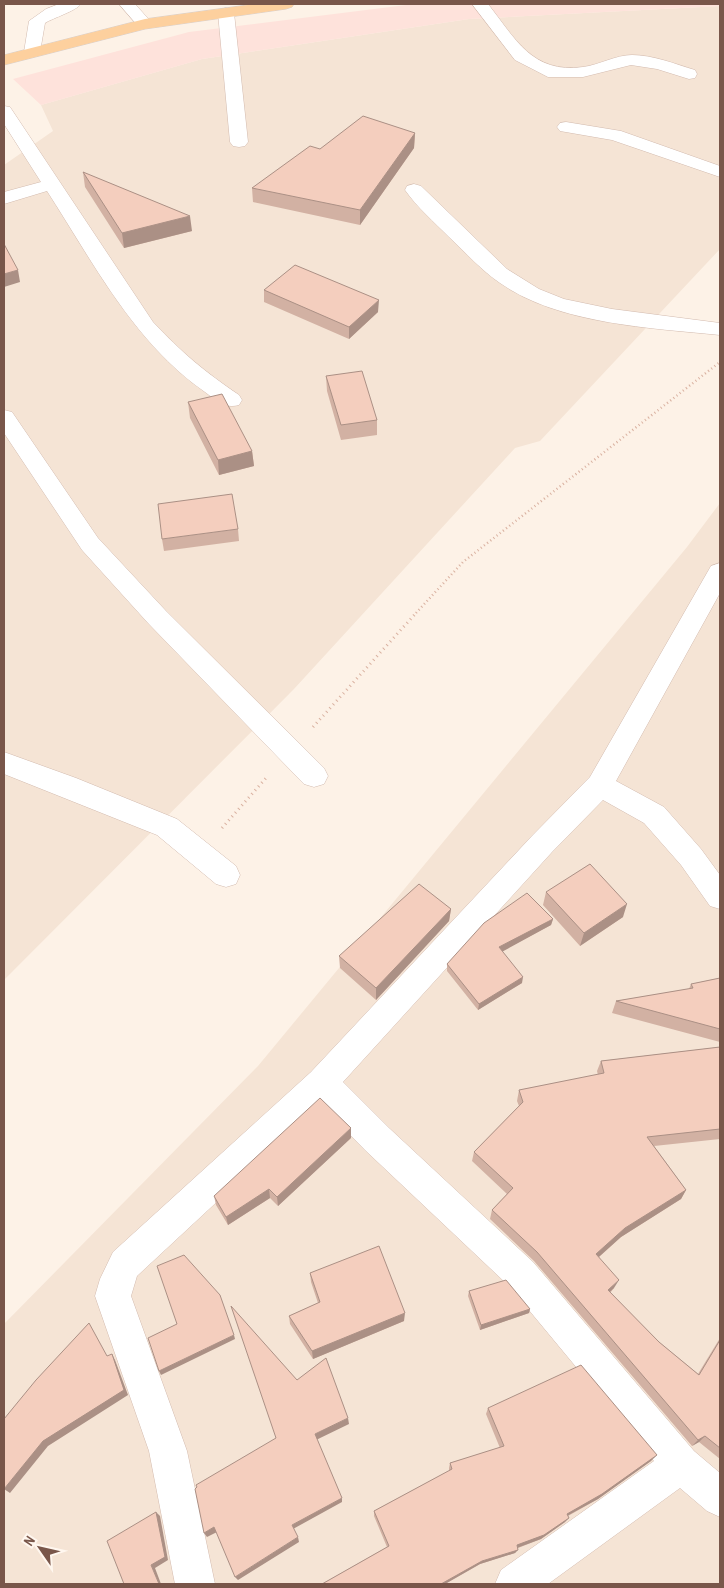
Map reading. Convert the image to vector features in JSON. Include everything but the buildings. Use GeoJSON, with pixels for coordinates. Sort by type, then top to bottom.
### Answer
{"type":"FeatureCollection","features":[{"type":"Feature","properties":{"kind":"main road"},"geometry":{"type":"LineString","coordinates":[[4,60],[145,24],[286,4]]}},
{"type":"Feature","properties":{"kind":"street"},"geometry":{"type":"LineString","coordinates":[[32,52],[37,21],[52,12],[73,4]]}},
{"type":"Feature","properties":{"kind":"street"},"geometry":{"type":"LineString","coordinates":[[127,4],[145,24]]}},
{"type":"Feature","properties":{"kind":"street"},"geometry":{"type":"LineString","coordinates":[[480,4],[521,57],[554,73],[583,72],[631,60],[653,63],[688,74]]}},
{"type":"Feature","properties":{"kind":"street"},"geometry":{"type":"LineString","coordinates":[[226,12],[239,142]]}},
{"type":"Feature","properties":{"kind":"street"},"geometry":{"type":"LineString","coordinates":[[4,111],[146,326],[171,354],[196,376],[230,400]]}},
{"type":"Feature","properties":{"kind":"street"},"geometry":{"type":"LineString","coordinates":[[566,127],[615,135],[720,172]]}},
{"type":"Feature","properties":{"kind":"street"},"geometry":{"type":"LineString","coordinates":[[4,198],[53,184]]}},
{"type":"Feature","properties":{"kind":"street"},"geometry":{"type":"LineString","coordinates":[[414,190],[470,248],[510,281],[544,299],[611,314],[720,329]]}},
{"type":"Feature","properties":{"kind":"street"},"geometry":{"type":"LineString","coordinates":[[4,419],[90,544],[157,617],[314,776]]}},
{"type":"Feature","properties":{"kind":"street"},"geometry":{"type":"LineString","coordinates":[[195,1584],[168,1451],[113,1296],[117,1278],[125,1264],[322,1083],[542,844],[600,785],[720,572]]}},
{"type":"Feature","properties":{"kind":"street"},"geometry":{"type":"LineString","coordinates":[[4,763],[66,786],[167,828],[226,875]]}},
{"type":"Feature","properties":{"kind":"street"},"geometry":{"type":"LineString","coordinates":[[600,785],[654,815],[691,857],[720,897]]}},
{"type":"Feature","properties":{"kind":"street"},"geometry":{"type":"LineString","coordinates":[[322,1083],[377,1139],[521,1274],[681,1464],[720,1498]]}},
{"type":"Feature","properties":{"kind":"street"},"geometry":{"type":"LineString","coordinates":[[515,1584],[681,1464]]}},
{"type":"Feature","properties":{"kind":"path"},"geometry":{"type":"LineString","coordinates":[[198,854],[463,562],[720,362]]}},
{"type":"Feature","properties":{"kind":"shaded area"},"geometry":{"type":"Polygon","coordinates":[[[414,4],[720,4],[720,6],[469,19],[202,59],[41,105],[13,79],[189,32],[414,4]]]}},
{"type":"Feature","properties":{"kind":"shaded area"},"geometry":{"type":"Polygon","coordinates":[[[720,6],[720,249],[540,441],[515,448],[294,689],[4,980],[4,165],[53,131],[41,105],[202,59],[469,19],[720,6]]]}},
{"type":"Feature","properties":{"kind":"shaded area"},"geometry":{"type":"Polygon","coordinates":[[[720,503],[720,1584],[4,1584],[4,1324],[258,1066],[687,547],[720,503]]]}}]}
